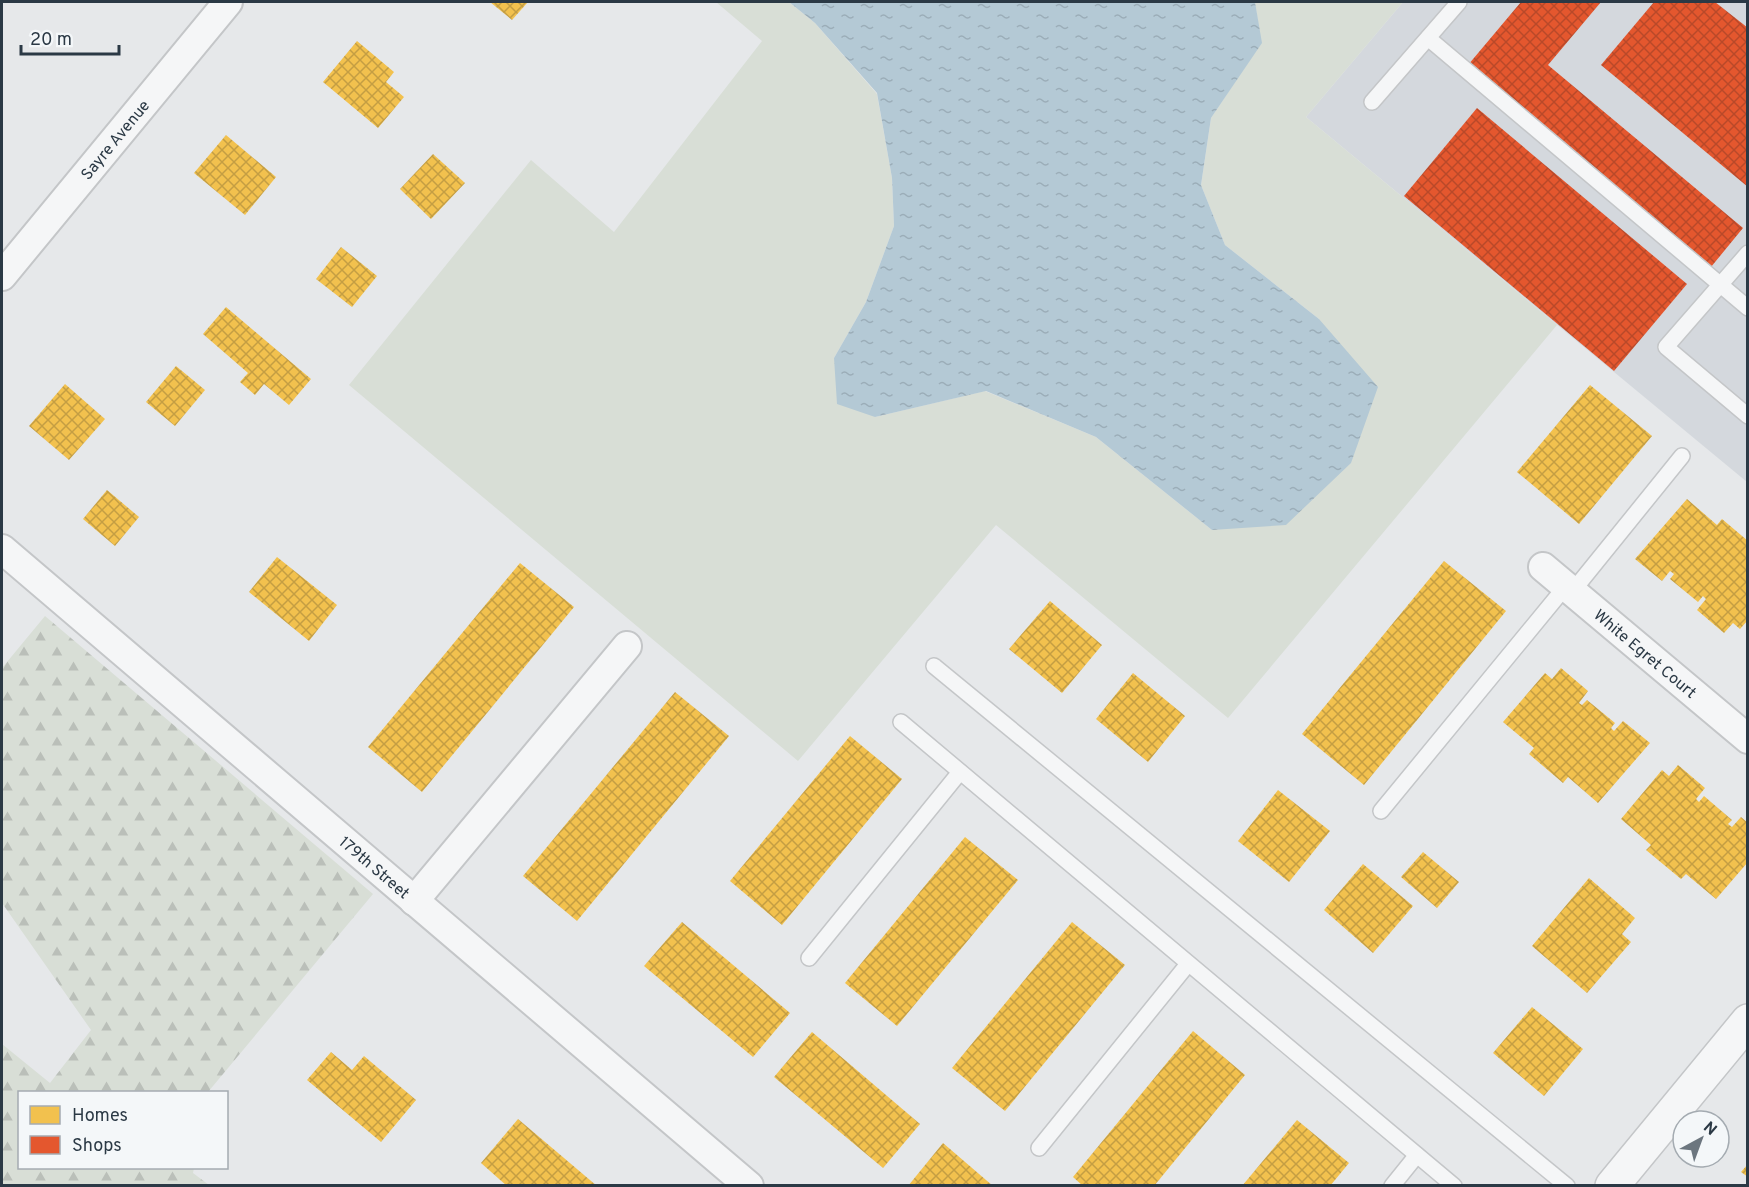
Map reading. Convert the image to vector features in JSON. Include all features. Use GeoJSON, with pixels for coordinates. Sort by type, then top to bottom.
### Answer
{"type":"FeatureCollection","features":[{"type":"Feature","properties":{"kind":"street","name":"Sayre Avenue"},"geometry":{"type":"LineString","coordinates":[[2,276],[228,2]]}},
{"type":"Feature","properties":{"kind":"street","name":"179th Street"},"geometry":{"type":"LineString","coordinates":[[2,549],[749,1185]]}},
{"type":"Feature","properties":{"kind":"street","name":"White Egret Court"},"geometry":{"type":"LineString","coordinates":[[1543,567],[1748,739]]}},
{"type":"Feature","properties":{"kind":"street"},"geometry":{"type":"LineString","coordinates":[[414,901],[627,646]]}},
{"type":"Feature","properties":{"kind":"street"},"geometry":{"type":"LineString","coordinates":[[1612,1185],[1748,1022]]}},
{"type":"Feature","properties":{"kind":"lane"},"geometry":{"type":"LineString","coordinates":[[1372,102],[1459,2]]}},
{"type":"Feature","properties":{"kind":"lane"},"geometry":{"type":"LineString","coordinates":[[1428,38],[1748,308]]}},
{"type":"Feature","properties":{"kind":"lane"},"geometry":{"type":"LineString","coordinates":[[1748,253],[1666,347],[1748,416]]}},
{"type":"Feature","properties":{"kind":"lane"},"geometry":{"type":"LineString","coordinates":[[1381,811],[1682,456]]}},
{"type":"Feature","properties":{"kind":"lane"},"geometry":{"type":"LineString","coordinates":[[934,666],[1567,1185]]}},
{"type":"Feature","properties":{"kind":"lane"},"geometry":{"type":"LineString","coordinates":[[901,722],[1454,1185]]}},
{"type":"Feature","properties":{"kind":"lane"},"geometry":{"type":"LineString","coordinates":[[809,958],[960,772]]}},
{"type":"Feature","properties":{"kind":"lane"},"geometry":{"type":"LineString","coordinates":[[1039,1148],[1188,964]]}},
{"type":"Feature","properties":{"kind":"lane"},"geometry":{"type":"LineString","coordinates":[[1392,1185],[1417,1155]]}},
{"type":"Feature","properties":{"kind":"shaded area"},"geometry":{"type":"Polygon","coordinates":[[[1403,2],[1747,2],[1747,482],[1306,117],[1403,2]]]}},
{"type":"Feature","properties":{"kind":"green space"},"geometry":{"type":"Polygon","coordinates":[[[716,2],[789,2],[815,23],[877,94],[892,178],[894,226],[866,302],[834,358],[875,417],[985,391],[1096,437],[1212,530],[1319,319],[1225,245],[1201,185],[1211,118],[1261,43],[1255,2],[1403,2],[1306,117],[1557,325],[1228,718],[996,525],[798,761],[349,385],[531,160],[614,232],[762,41],[716,2]]]}},
{"type":"Feature","properties":{"kind":"green space"},"geometry":{"type":"Polygon","coordinates":[[[45,616],[373,894],[209,1091],[18,1091],[18,1169],[194,1169],[193,1173],[209,1185],[2,1185],[2,1044],[50,1083],[91,1030],[2,903],[2,668],[45,616]]]}},
{"type":"Feature","properties":{"kind":"water"},"geometry":{"type":"Polygon","coordinates":[[[789,2],[1255,2],[1262,43],[1211,118],[1201,185],[1225,245],[1319,319],[1378,387],[1351,463],[1286,525],[1212,530],[1096,437],[986,391],[875,417],[837,404],[834,358],[866,302],[894,226],[892,178],[877,93],[815,23],[789,2]]]}},
{"type":"Feature","properties":{"kind":"building: Homes"},"geometry":{"type":"Polygon","coordinates":[[[490,2],[528,2],[512,20],[490,2]]]}},
{"type":"Feature","properties":{"kind":"building: Homes"},"geometry":{"type":"Polygon","coordinates":[[[357,41],[394,72],[386,82],[404,97],[378,128],[323,82],[357,41]]]}},
{"type":"Feature","properties":{"kind":"building: Homes"},"geometry":{"type":"Polygon","coordinates":[[[226,135],[276,177],[245,215],[194,173],[226,135]]]}},
{"type":"Feature","properties":{"kind":"building: Homes"},"geometry":{"type":"Polygon","coordinates":[[[433,154],[465,183],[431,219],[400,189],[433,154]]]}},
{"type":"Feature","properties":{"kind":"building: Homes"},"geometry":{"type":"Polygon","coordinates":[[[341,247],[377,276],[352,307],[316,279],[341,247]]]}},
{"type":"Feature","properties":{"kind":"building: Homes"},"geometry":{"type":"Polygon","coordinates":[[[226,307],[311,379],[289,405],[264,384],[255,395],[240,382],[248,373],[203,334],[226,307]]]}},
{"type":"Feature","properties":{"kind":"building: Homes"},"geometry":{"type":"Polygon","coordinates":[[[176,366],[205,390],[175,426],[146,402],[176,366]]]}},
{"type":"Feature","properties":{"kind":"building: Homes"},"geometry":{"type":"Polygon","coordinates":[[[65,384],[105,419],[69,460],[29,426],[65,384]]]}},
{"type":"Feature","properties":{"kind":"building: Homes"},"geometry":{"type":"Polygon","coordinates":[[[1590,385],[1652,436],[1579,524],[1517,472],[1590,385]]]}},
{"type":"Feature","properties":{"kind":"building: Homes"},"geometry":{"type":"Polygon","coordinates":[[[107,490],[139,517],[115,546],[83,519],[107,490]]]}},
{"type":"Feature","properties":{"kind":"building: Homes"},"geometry":{"type":"Polygon","coordinates":[[[1687,499],[1717,525],[1722,519],[1748,541],[1748,620],[1740,629],[1733,623],[1724,633],[1697,610],[1706,599],[1703,596],[1698,602],[1670,579],[1674,574],[1670,571],[1662,581],[1635,559],[1687,499]]]}},
{"type":"Feature","properties":{"kind":"building: Homes"},"geometry":{"type":"Polygon","coordinates":[[[277,557],[337,605],[309,641],[249,592],[277,557]]]}},
{"type":"Feature","properties":{"kind":"building: Homes"},"geometry":{"type":"Polygon","coordinates":[[[1444,561],[1506,611],[1364,785],[1302,734],[1444,561]]]}},
{"type":"Feature","properties":{"kind":"building: Homes"},"geometry":{"type":"Polygon","coordinates":[[[520,563],[574,607],[422,792],[368,747],[520,563]]]}},
{"type":"Feature","properties":{"kind":"building: Homes"},"geometry":{"type":"Polygon","coordinates":[[[1050,601],[1102,645],[1062,693],[1009,649],[1050,601]]]}},
{"type":"Feature","properties":{"kind":"building: Homes"},"geometry":{"type":"Polygon","coordinates":[[[1561,668],[1588,691],[1579,703],[1582,705],[1587,700],[1615,723],[1611,728],[1614,731],[1623,721],[1650,743],[1598,803],[1568,777],[1563,783],[1529,754],[1534,748],[1503,722],[1545,673],[1552,679],[1561,668]]]}},
{"type":"Feature","properties":{"kind":"building: Homes"},"geometry":{"type":"Polygon","coordinates":[[[1133,673],[1185,716],[1148,762],[1096,719],[1133,673]]]}},
{"type":"Feature","properties":{"kind":"building: Homes"},"geometry":{"type":"Polygon","coordinates":[[[675,692],[729,736],[577,921],[523,876],[675,692]]]}},
{"type":"Feature","properties":{"kind":"building: Homes"},"geometry":{"type":"Polygon","coordinates":[[[850,736],[902,779],[782,925],[730,881],[850,736]]]}},
{"type":"Feature","properties":{"kind":"building: Homes"},"geometry":{"type":"Polygon","coordinates":[[[1678,765],[1705,788],[1696,799],[1699,802],[1704,796],[1732,820],[1728,824],[1732,827],[1741,817],[1748,823],[1748,862],[1716,899],[1686,874],[1681,879],[1646,850],[1651,845],[1621,819],[1662,770],[1669,776],[1678,765]]]}},
{"type":"Feature","properties":{"kind":"building: Homes"},"geometry":{"type":"Polygon","coordinates":[[[1278,790],[1330,831],[1289,882],[1238,841],[1278,790]]]}},
{"type":"Feature","properties":{"kind":"building: Homes"},"geometry":{"type":"Polygon","coordinates":[[[965,837],[1018,880],[897,1026],[845,983],[965,837]]]}},
{"type":"Feature","properties":{"kind":"building: Homes"},"geometry":{"type":"Polygon","coordinates":[[[1423,852],[1459,882],[1437,908],[1401,877],[1423,852]]]}},
{"type":"Feature","properties":{"kind":"building: Homes"},"geometry":{"type":"Polygon","coordinates":[[[1363,864],[1413,906],[1373,953],[1324,910],[1363,864]]]}},
{"type":"Feature","properties":{"kind":"building: Homes"},"geometry":{"type":"Polygon","coordinates":[[[1589,878],[1635,918],[1622,934],[1631,942],[1587,993],[1532,946],[1589,878]]]}},
{"type":"Feature","properties":{"kind":"building: Homes"},"geometry":{"type":"Polygon","coordinates":[[[682,922],[790,1013],[753,1057],[644,966],[682,922]]]}},
{"type":"Feature","properties":{"kind":"building: Homes"},"geometry":{"type":"Polygon","coordinates":[[[1072,922],[1125,965],[1005,1111],[952,1068],[1072,922]]]}},
{"type":"Feature","properties":{"kind":"building: Homes"},"geometry":{"type":"Polygon","coordinates":[[[1532,1007],[1583,1049],[1544,1096],[1493,1053],[1532,1007]]]}},
{"type":"Feature","properties":{"kind":"building: Homes"},"geometry":{"type":"Polygon","coordinates":[[[1193,1031],[1245,1075],[1154,1186],[1083,1186],[1073,1177],[1193,1031]]]}},
{"type":"Feature","properties":{"kind":"building: Homes"},"geometry":{"type":"Polygon","coordinates":[[[812,1032],[920,1124],[883,1168],[774,1077],[812,1032]]]}},
{"type":"Feature","properties":{"kind":"building: Homes"},"geometry":{"type":"Polygon","coordinates":[[[331,1052],[352,1070],[364,1056],[416,1100],[381,1142],[307,1080],[331,1052]]]}},
{"type":"Feature","properties":{"kind":"building: Homes"},"geometry":{"type":"Polygon","coordinates":[[[518,1119],[597,1186],[507,1186],[481,1163],[518,1119]]]}},
{"type":"Feature","properties":{"kind":"building: Homes"},"geometry":{"type":"Polygon","coordinates":[[[1297,1120],[1349,1163],[1330,1186],[1242,1186],[1297,1120]]]}},
{"type":"Feature","properties":{"kind":"building: Homes"},"geometry":{"type":"Polygon","coordinates":[[[943,1143],[993,1186],[908,1186],[943,1143]]]}},
{"type":"Feature","properties":{"kind":"building: Homes"},"geometry":{"type":"Polygon","coordinates":[[[1748,1164],[1748,1177],[1741,1172],[1748,1164]]]}},
{"type":"Feature","properties":{"kind":"building: Shops"},"geometry":{"type":"Polygon","coordinates":[[[1521,2],[1601,2],[1548,65],[1743,228],[1711,267],[1468,65],[1521,2]]]}},
{"type":"Feature","properties":{"kind":"building: Shops"},"geometry":{"type":"Polygon","coordinates":[[[1654,2],[1715,2],[1748,28],[1748,187],[1601,65],[1654,2]]]}},
{"type":"Feature","properties":{"kind":"building: Shops"},"geometry":{"type":"Polygon","coordinates":[[[1477,108],[1687,284],[1614,371],[1404,196],[1477,108]]]}}]}
